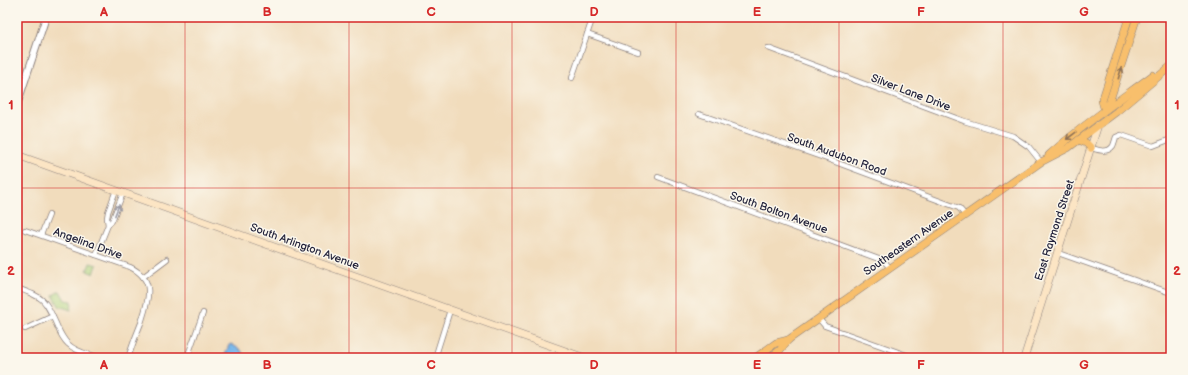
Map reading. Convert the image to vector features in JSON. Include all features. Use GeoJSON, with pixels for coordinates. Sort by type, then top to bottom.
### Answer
{"type":"FeatureCollection","features":[{"type":"Feature","properties":{"kind":"main road","name":"East Raymond Street"},"geometry":{"type":"LineString","coordinates":[[1024,358],[1103,110],[1102,101],[1129,17]]}},
{"type":"Feature","properties":{"kind":"main road","name":"East Raymond Street"},"geometry":{"type":"LineString","coordinates":[[1103,110],[1110,103],[1137,17]]}},
{"type":"Feature","properties":{"kind":"main road","name":"Southeastern Avenue"},"geometry":{"type":"LineString","coordinates":[[1042,162],[1103,110],[1171,62]]}},
{"type":"Feature","properties":{"kind":"main road","name":"Southeastern Avenue"},"geometry":{"type":"LineString","coordinates":[[769,358],[780,350],[788,340],[890,268],[1042,162],[1068,148],[1129,102],[1171,66]]}},
{"type":"Feature","properties":{"kind":"main road"},"geometry":{"type":"LineString","coordinates":[[1115,87],[1118,92],[1125,95]]}},
{"type":"Feature","properties":{"kind":"main road"},"geometry":{"type":"LineString","coordinates":[[1079,140],[1086,143],[1091,148]]}},
{"type":"Feature","properties":{"kind":"main road","name":"South Arlington Avenue"},"geometry":{"type":"LineString","coordinates":[[17,155],[585,358]]}},
{"type":"Feature","properties":{"kind":"main road","name":"Southeastern Avenue"},"geometry":{"type":"LineString","coordinates":[[755,358],[776,343],[788,340]]}},
{"type":"Feature","properties":{"kind":"street"},"geometry":{"type":"LineString","coordinates":[[17,105],[46,17]]}},
{"type":"Feature","properties":{"kind":"street"},"geometry":{"type":"LineString","coordinates":[[572,78],[593,17]]}},
{"type":"Feature","properties":{"kind":"street"},"geometry":{"type":"LineString","coordinates":[[1166,17],[1171,19]]}},
{"type":"Feature","properties":{"kind":"street"},"geometry":{"type":"LineString","coordinates":[[587,34],[638,52]]}},
{"type":"Feature","properties":{"kind":"street","name":"Silver Lane Drive"},"geometry":{"type":"LineString","coordinates":[[768,48],[964,121],[1009,135],[1018,139],[1029,147],[1042,162]]}},
{"type":"Feature","properties":{"kind":"street","name":"South Audubon Road"},"geometry":{"type":"LineString","coordinates":[[700,114],[959,208],[966,215]]}},
{"type":"Feature","properties":{"kind":"street"},"geometry":{"type":"LineString","coordinates":[[1091,148],[1105,152],[1113,146],[1116,138],[1119,136],[1153,146],[1171,139]]}},
{"type":"Feature","properties":{"kind":"street","name":"South Bolton Avenue"},"geometry":{"type":"LineString","coordinates":[[658,177],[884,261],[890,268]]}},
{"type":"Feature","properties":{"kind":"street"},"geometry":{"type":"LineString","coordinates":[[108,225],[108,212],[116,190]]}},
{"type":"Feature","properties":{"kind":"street"},"geometry":{"type":"LineString","coordinates":[[96,255],[108,225],[112,222],[123,193]]}},
{"type":"Feature","properties":{"kind":"street"},"geometry":{"type":"LineString","coordinates":[[41,235],[49,215]]}},
{"type":"Feature","properties":{"kind":"street","name":"Angelina Drive"},"geometry":{"type":"LineString","coordinates":[[25,230],[132,268],[138,271],[143,277]]}},
{"type":"Feature","properties":{"kind":"street"},"geometry":{"type":"LineString","coordinates":[[1058,253],[1171,293]]}},
{"type":"Feature","properties":{"kind":"street"},"geometry":{"type":"LineString","coordinates":[[128,358],[148,300],[148,287],[143,277],[167,259]]}},
{"type":"Feature","properties":{"kind":"street"},"geometry":{"type":"LineString","coordinates":[[17,288],[34,294],[48,306],[62,337],[69,345],[74,349],[99,358]]}},
{"type":"Feature","properties":{"kind":"street"},"geometry":{"type":"LineString","coordinates":[[434,358],[450,310]]}},
{"type":"Feature","properties":{"kind":"street"},"geometry":{"type":"LineString","coordinates":[[186,358],[203,313]]}},
{"type":"Feature","properties":{"kind":"street"},"geometry":{"type":"LineString","coordinates":[[25,328],[52,316]]}},
{"type":"Feature","properties":{"kind":"street"},"geometry":{"type":"LineString","coordinates":[[819,319],[825,326],[915,358]]}},
{"type":"Feature","properties":{"kind":"green space"},"geometry":{"type":"Polygon","coordinates":[[[90,263],[97,265],[94,274],[87,271],[90,263]]]}},
{"type":"Feature","properties":{"kind":"green space"},"geometry":{"type":"Polygon","coordinates":[[[60,291],[65,300],[72,301],[71,310],[59,306],[53,295],[60,291]]]}},
{"type":"Feature","properties":{"kind":"water"},"geometry":{"type":"Polygon","coordinates":[[[231,344],[241,350],[245,358],[224,358],[229,345],[231,344]]]}}]}
